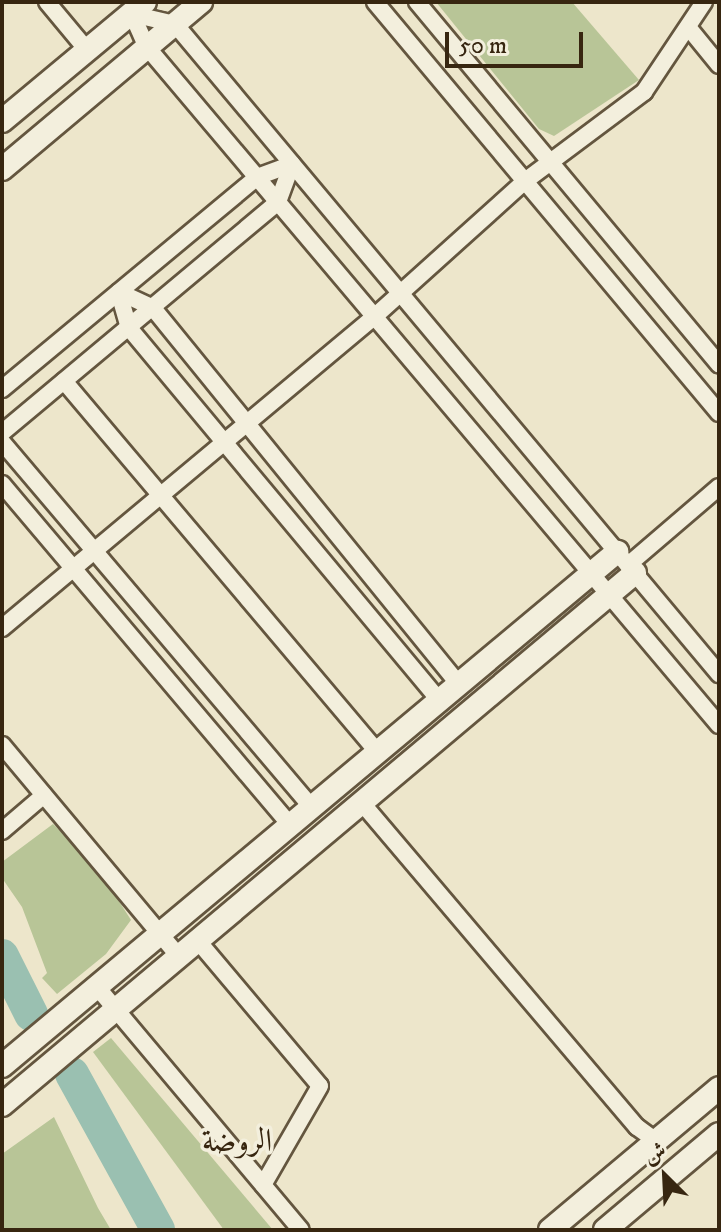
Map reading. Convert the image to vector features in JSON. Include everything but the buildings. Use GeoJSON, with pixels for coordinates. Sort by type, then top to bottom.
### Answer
{"type":"FeatureCollection","features":[{"type":"Feature","properties":{"kind":"street"},"geometry":{"type":"LineString","coordinates":[[47,2],[87,50]]}},
{"type":"Feature","properties":{"kind":"street"},"geometry":{"type":"LineString","coordinates":[[2,169],[201,2]]}},
{"type":"Feature","properties":{"kind":"street"},"geometry":{"type":"LineString","coordinates":[[375,2],[719,413]]}},
{"type":"Feature","properties":{"kind":"street"},"geometry":{"type":"LineString","coordinates":[[417,2],[719,365]]}},
{"type":"Feature","properties":{"kind":"street"},"geometry":{"type":"LineString","coordinates":[[2,628],[374,317],[525,181],[644,92],[704,2]]}},
{"type":"Feature","properties":{"kind":"street"},"geometry":{"type":"LineString","coordinates":[[2,121],[139,8]]}},
{"type":"Feature","properties":{"kind":"street"},"geometry":{"type":"LineString","coordinates":[[139,8],[175,24],[719,674]]}},
{"type":"Feature","properties":{"kind":"street"},"geometry":{"type":"LineString","coordinates":[[139,8],[147,47],[719,725]]}},
{"type":"Feature","properties":{"kind":"street"},"geometry":{"type":"LineString","coordinates":[[688,27],[719,65]]}},
{"type":"Feature","properties":{"kind":"street"},"geometry":{"type":"LineString","coordinates":[[2,389],[257,177],[292,164]]}},
{"type":"Feature","properties":{"kind":"street"},"geometry":{"type":"LineString","coordinates":[[2,433],[278,202],[292,164]]}},
{"type":"Feature","properties":{"kind":"street"},"geometry":{"type":"LineString","coordinates":[[119,292],[153,308],[459,684]]}},
{"type":"Feature","properties":{"kind":"street"},"geometry":{"type":"LineString","coordinates":[[119,292],[129,328],[439,700]]}},
{"type":"Feature","properties":{"kind":"street"},"geometry":{"type":"LineString","coordinates":[[64,381],[377,752]]}},
{"type":"Feature","properties":{"kind":"street"},"geometry":{"type":"LineString","coordinates":[[2,442],[312,807]]}},
{"type":"Feature","properties":{"kind":"street"},"geometry":{"type":"LineString","coordinates":[[2,484],[290,825]]}},
{"type":"Feature","properties":{"kind":"street"},"geometry":{"type":"LineString","coordinates":[[2,1105],[609,595],[627,563],[719,487]]}},
{"type":"Feature","properties":{"kind":"street"},"geometry":{"type":"LineString","coordinates":[[2,1066],[591,574],[627,563]]}},
{"type":"Feature","properties":{"kind":"street"},"geometry":{"type":"LineString","coordinates":[[2,745],[179,957]]}},
{"type":"Feature","properties":{"kind":"street"},"geometry":{"type":"LineString","coordinates":[[2,831],[44,795]]}},
{"type":"Feature","properties":{"kind":"street"},"geometry":{"type":"LineString","coordinates":[[362,803],[637,1127],[656,1141]]}},
{"type":"Feature","properties":{"kind":"street"},"geometry":{"type":"LineString","coordinates":[[198,941],[320,1086],[263,1185]]}},
{"type":"Feature","properties":{"kind":"street"},"geometry":{"type":"LineString","coordinates":[[97,987],[301,1230]]}},
{"type":"Feature","properties":{"kind":"street"},"geometry":{"type":"LineString","coordinates":[[550,1230],[719,1088]]}},
{"type":"Feature","properties":{"kind":"street"},"geometry":{"type":"LineString","coordinates":[[605,1230],[719,1134]]}},
{"type":"Feature","properties":{"kind":"green space"},"geometry":{"type":"Polygon","coordinates":[[[436,2],[572,2],[639,80],[554,136],[539,129],[436,2]]]}},
{"type":"Feature","properties":{"kind":"green space"},"geometry":{"type":"Polygon","coordinates":[[[53,824],[79,849],[85,848],[131,920],[106,954],[57,994],[42,978],[47,973],[22,907],[2,878],[2,862],[53,824]]]}},
{"type":"Feature","properties":{"kind":"green space"},"geometry":{"type":"Polygon","coordinates":[[[111,1038],[273,1230],[224,1230],[93,1052],[111,1038]]]}},
{"type":"Feature","properties":{"kind":"green space"},"geometry":{"type":"Polygon","coordinates":[[[54,1117],[111,1230],[2,1230],[2,1154],[54,1117]]]}},
{"type":"Feature","properties":{"kind":"waterway"},"geometry":{"type":"LineString","coordinates":[[2,956],[31,1014]]}},
{"type":"Feature","properties":{"kind":"waterway"},"geometry":{"type":"LineString","coordinates":[[72,1074],[158,1230]]}},
{"type":"Feature","properties":{"kind":"district","name":"الروضة"},"geometry":{"type":"Point","coordinates":[237,1142]}}]}
